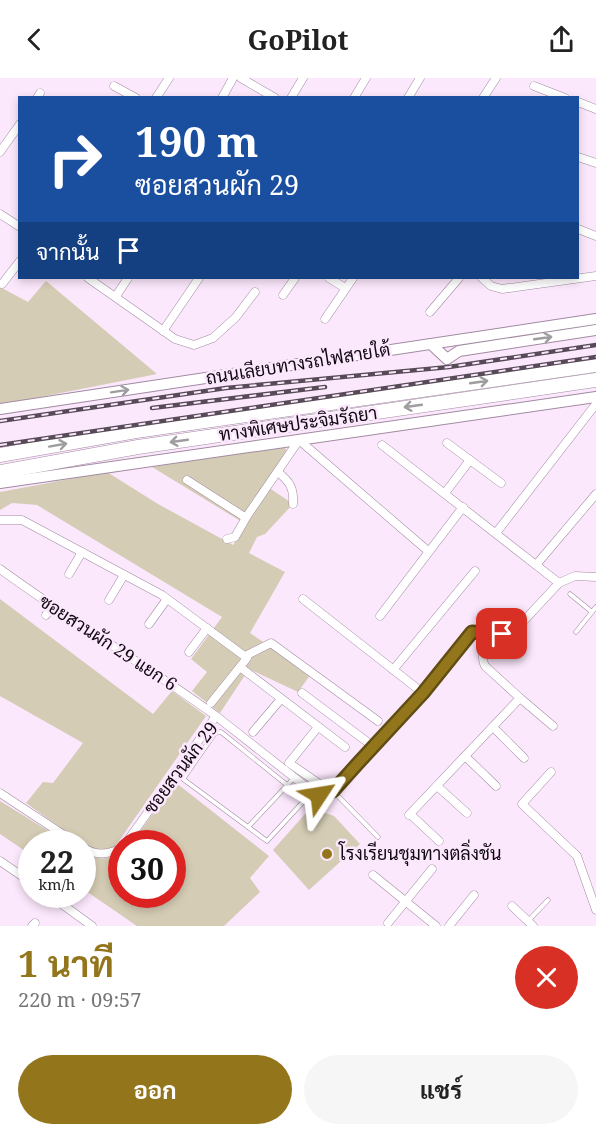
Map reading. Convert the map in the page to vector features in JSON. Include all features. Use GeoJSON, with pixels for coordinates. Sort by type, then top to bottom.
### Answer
{"type":"FeatureCollection","features":[{"type":"Feature","properties":{"kind":"highway","name":"ทางพิเศษประจิมรัถยา"},"geometry":{"type":"LineString","coordinates":[[0,455],[147,429],[596,365]]}},
{"type":"Feature","properties":{"kind":"highway","name":"ทางพิเศษประจิมรัถยา"},"geometry":{"type":"LineString","coordinates":[[0,472],[138,447],[596,380]]}},
{"type":"Feature","properties":{"kind":"main road","name":"ถนนเลียบทางรถไฟสายใต้"},"geometry":{"type":"LineString","coordinates":[[0,409],[596,319]]}},
{"type":"Feature","properties":{"kind":"main road"},"geometry":{"type":"LineString","coordinates":[[431,344],[444,358],[449,359],[459,351],[596,330]]}},
{"type":"Feature","properties":{"kind":"main road"},"geometry":{"type":"LineString","coordinates":[[440,419],[446,413],[449,403],[453,401],[465,405],[596,387]]}},
{"type":"Feature","properties":{"kind":"main road"},"geometry":{"type":"LineString","coordinates":[[0,483],[596,397]]}},
{"type":"Feature","properties":{"kind":"street"},"geometry":{"type":"LineString","coordinates":[[157,96],[169,78]]}},
{"type":"Feature","properties":{"kind":"street"},"geometry":{"type":"LineString","coordinates":[[223,96],[233,78]]}},
{"type":"Feature","properties":{"kind":"street"},"geometry":{"type":"LineString","coordinates":[[242,78],[272,96]]}},
{"type":"Feature","properties":{"kind":"street"},"geometry":{"type":"LineString","coordinates":[[292,96],[303,78]]}},
{"type":"Feature","properties":{"kind":"street"},"geometry":{"type":"LineString","coordinates":[[355,96],[366,78]]}},
{"type":"Feature","properties":{"kind":"street"},"geometry":{"type":"LineString","coordinates":[[409,96],[420,78]]}},
{"type":"Feature","properties":{"kind":"street"},"geometry":{"type":"LineString","coordinates":[[484,96],[496,78]]}},
{"type":"Feature","properties":{"kind":"street"},"geometry":{"type":"LineString","coordinates":[[114,86],[132,96]]}},
{"type":"Feature","properties":{"kind":"street"},"geometry":{"type":"LineString","coordinates":[[534,86],[560,96]]}},
{"type":"Feature","properties":{"kind":"street"},"geometry":{"type":"LineString","coordinates":[[579,102],[596,109]]}},
{"type":"Feature","properties":{"kind":"street"},"geometry":{"type":"LineString","coordinates":[[0,152],[18,126]]}},
{"type":"Feature","properties":{"kind":"street"},"geometry":{"type":"LineString","coordinates":[[579,157],[596,163]]}},
{"type":"Feature","properties":{"kind":"street"},"geometry":{"type":"LineString","coordinates":[[0,214],[18,226]]}},
{"type":"Feature","properties":{"kind":"street"},"geometry":{"type":"LineString","coordinates":[[579,229],[596,236]]}},
{"type":"Feature","properties":{"kind":"street"},"geometry":{"type":"LineString","coordinates":[[2,284],[18,264]]}},
{"type":"Feature","properties":{"kind":"street"},"geometry":{"type":"LineString","coordinates":[[579,278],[596,276]]}},
{"type":"Feature","properties":{"kind":"street"},"geometry":{"type":"LineString","coordinates":[[90,279],[175,339],[194,345],[213,338],[236,317],[255,292]]}},
{"type":"Feature","properties":{"kind":"street"},"geometry":{"type":"LineString","coordinates":[[116,296],[127,279]]}},
{"type":"Feature","properties":{"kind":"street"},"geometry":{"type":"LineString","coordinates":[[163,331],[198,279]]}},
{"type":"Feature","properties":{"kind":"street"},"geometry":{"type":"LineString","coordinates":[[283,295],[293,279]]}},
{"type":"Feature","properties":{"kind":"street"},"geometry":{"type":"LineString","coordinates":[[331,279],[345,288]]}},
{"type":"Feature","properties":{"kind":"street"},"geometry":{"type":"LineString","coordinates":[[325,319],[352,279]]}},
{"type":"Feature","properties":{"kind":"street"},"geometry":{"type":"LineString","coordinates":[[430,312],[458,279]]}},
{"type":"Feature","properties":{"kind":"street"},"geometry":{"type":"LineString","coordinates":[[484,279],[491,286],[502,289],[574,279]]}},
{"type":"Feature","properties":{"kind":"street"},"geometry":{"type":"LineString","coordinates":[[496,533],[596,404]]}},
{"type":"Feature","properties":{"kind":"street"},"geometry":{"type":"LineString","coordinates":[[227,539],[235,537],[299,440],[428,551]]}},
{"type":"Feature","properties":{"kind":"street"},"geometry":{"type":"LineString","coordinates":[[447,443],[501,483]]}},
{"type":"Feature","properties":{"kind":"street"},"geometry":{"type":"LineString","coordinates":[[382,445],[560,584]]}},
{"type":"Feature","properties":{"kind":"street"},"geometry":{"type":"LineString","coordinates":[[445,493],[470,460]]}},
{"type":"Feature","properties":{"kind":"street"},"geometry":{"type":"LineString","coordinates":[[278,472],[288,480],[293,488],[293,504]]}},
{"type":"Feature","properties":{"kind":"street"},"geometry":{"type":"LineString","coordinates":[[187,480],[243,516],[247,516]]}},
{"type":"Feature","properties":{"kind":"street"},"geometry":{"type":"LineString","coordinates":[[536,565],[596,494]]}},
{"type":"Feature","properties":{"kind":"street"},"geometry":{"type":"LineString","coordinates":[[380,616],[463,507]]}},
{"type":"Feature","properties":{"kind":"street"},"geometry":{"type":"LineString","coordinates":[[0,519],[22,520],[167,599],[245,656]]}},
{"type":"Feature","properties":{"kind":"street"},"geometry":{"type":"LineString","coordinates":[[69,574],[82,552]]}},
{"type":"Feature","properties":{"kind":"street","name":"ซอยสวนผัก 29 แยก 6"},"geometry":{"type":"LineString","coordinates":[[0,569],[51,607],[149,669],[216,716]]}},
{"type":"Feature","properties":{"kind":"street"},"geometry":{"type":"LineString","coordinates":[[393,669],[475,572]]}},
{"type":"Feature","properties":{"kind":"street"},"geometry":{"type":"LineString","coordinates":[[109,600],[124,575]]}},
{"type":"Feature","properties":{"kind":"street"},"geometry":{"type":"LineString","coordinates":[[333,791],[423,693],[472,632],[502,634],[519,626],[560,584],[575,576],[596,578]]}},
{"type":"Feature","properties":{"kind":"street"},"geometry":{"type":"LineString","coordinates":[[149,624],[167,599]]}},
{"type":"Feature","properties":{"kind":"street"},"geometry":{"type":"LineString","coordinates":[[303,599],[423,693]]}},
{"type":"Feature","properties":{"kind":"street"},"geometry":{"type":"LineString","coordinates":[[46,615],[51,607]]}},
{"type":"Feature","properties":{"kind":"street"},"geometry":{"type":"LineString","coordinates":[[189,652],[207,628]]}},
{"type":"Feature","properties":{"kind":"street"},"geometry":{"type":"LineString","coordinates":[[493,634],[482,654],[485,666],[553,726]]}},
{"type":"Feature","properties":{"kind":"street"},"geometry":{"type":"LineString","coordinates":[[245,656],[271,643],[378,721]]}},
{"type":"Feature","properties":{"kind":"street"},"geometry":{"type":"LineString","coordinates":[[212,703],[247,658],[245,656]]}},
{"type":"Feature","properties":{"kind":"street"},"geometry":{"type":"LineString","coordinates":[[240,667],[345,747]]}},
{"type":"Feature","properties":{"kind":"street"},"geometry":{"type":"LineString","coordinates":[[302,693],[374,747]]}},
{"type":"Feature","properties":{"kind":"street"},"geometry":{"type":"LineString","coordinates":[[439,841],[410,815],[520,698]]}},
{"type":"Feature","properties":{"kind":"street"},"geometry":{"type":"LineString","coordinates":[[253,732],[281,699]]}},
{"type":"Feature","properties":{"kind":"street","name":"ซอยสวนผัก 29"},"geometry":{"type":"LineString","coordinates":[[135,830],[216,716],[314,793],[319,795],[333,791]]}},
{"type":"Feature","properties":{"kind":"street"},"geometry":{"type":"LineString","coordinates":[[318,727],[289,763],[318,783]]}},
{"type":"Feature","properties":{"kind":"street"},"geometry":{"type":"LineString","coordinates":[[493,727],[524,758]]}},
{"type":"Feature","properties":{"kind":"street"},"geometry":{"type":"LineString","coordinates":[[465,756],[496,786]]}},
{"type":"Feature","properties":{"kind":"street"},"geometry":{"type":"LineString","coordinates":[[551,772],[522,804],[577,856],[596,910]]}},
{"type":"Feature","properties":{"kind":"street"},"geometry":{"type":"LineString","coordinates":[[437,786],[467,813]]}},
{"type":"Feature","properties":{"kind":"street"},"geometry":{"type":"LineString","coordinates":[[0,793],[56,830]]}},
{"type":"Feature","properties":{"kind":"street"},"geometry":{"type":"LineString","coordinates":[[0,861],[18,873]]}},
{"type":"Feature","properties":{"kind":"street"},"geometry":{"type":"LineString","coordinates":[[388,923],[432,869]]}},
{"type":"Feature","properties":{"kind":"street"},"geometry":{"type":"LineString","coordinates":[[373,875],[436,926]]}},
{"type":"Feature","properties":{"kind":"street"},"geometry":{"type":"LineString","coordinates":[[450,926],[474,895]]}},
{"type":"Feature","properties":{"kind":"street"},"geometry":{"type":"LineString","coordinates":[[512,906],[528,924]]}},
{"type":"Feature","properties":{"kind":"street"},"geometry":{"type":"LineString","coordinates":[[67,908],[92,926]]}},
{"type":"Feature","properties":{"kind":"lane"},"geometry":{"type":"LineString","coordinates":[[570,594],[592,612]]}},
{"type":"Feature","properties":{"kind":"lane"},"geometry":{"type":"LineString","coordinates":[[576,632],[596,608]]}},
{"type":"Feature","properties":{"kind":"lane"},"geometry":{"type":"LineString","coordinates":[[287,784],[221,732],[214,733],[183,779],[265,841],[302,803]]}},
{"type":"Feature","properties":{"kind":"lane"},"geometry":{"type":"LineString","coordinates":[[248,827],[294,777]]}},
{"type":"Feature","properties":{"kind":"lane"},"geometry":{"type":"LineString","coordinates":[[333,791],[378,837]]}},
{"type":"Feature","properties":{"kind":"lane"},"geometry":{"type":"LineString","coordinates":[[528,924],[548,900]]}},
{"type":"Feature","properties":{"kind":"shaded area"},"geometry":{"type":"Polygon","coordinates":[[[46,281],[157,374],[0,405],[0,287],[28,302],[46,281]]]}},
{"type":"Feature","properties":{"kind":"shaded area"},"geometry":{"type":"Polygon","coordinates":[[[285,447],[287,453],[265,485],[293,504],[265,534],[257,537],[249,553],[285,572],[250,633],[311,674],[298,692],[249,669],[220,713],[192,691],[207,672],[191,659],[222,617],[37,505],[12,503],[0,510],[0,492],[107,472],[158,504],[233,545],[247,525],[152,467],[285,447]]]}},
{"type":"Feature","properties":{"kind":"shaded area"},"geometry":{"type":"Polygon","coordinates":[[[0,599],[153,714],[172,691],[206,716],[127,830],[108,830],[108,850],[97,854],[96,830],[64,830],[26,803],[43,782],[53,783],[83,743],[0,696],[0,599]]]}},
{"type":"Feature","properties":{"kind":"shaded area"},"geometry":{"type":"Polygon","coordinates":[[[175,782],[269,856],[250,878],[260,892],[224,926],[137,926],[111,908],[186,908],[186,830],[141,830],[175,782]]]}},
{"type":"Feature","properties":{"kind":"shaded area"},"geometry":{"type":"Polygon","coordinates":[[[0,801],[47,830],[18,830],[18,846],[0,834],[0,801]]]}},
{"type":"Feature","properties":{"kind":"shaded area"},"geometry":{"type":"Polygon","coordinates":[[[320,811],[334,816],[360,844],[309,890],[273,850],[306,813],[320,811]]]}},
{"type":"Feature","properties":{"kind":"shaded area"},"geometry":{"type":"Polygon","coordinates":[[[96,857],[108,857],[108,906],[96,898],[96,857]]]}},
{"type":"Feature","properties":{"kind":"railway"},"geometry":{"type":"LineString","coordinates":[[0,421],[226,388],[449,367],[596,345]]}},
{"type":"Feature","properties":{"kind":"railway"},"geometry":{"type":"LineString","coordinates":[[0,445],[596,357]]}},
{"type":"Feature","properties":{"kind":"railway"},"geometry":{"type":"LineString","coordinates":[[152,408],[325,387]]}},
{"type":"Feature","properties":{"kind":"place","name":"โรงเรียนชุมทางตลิ่งชัน"},"geometry":{"type":"Point","coordinates":[327,854]}},
{"type":"Feature","properties":{"kind":"route"},"geometry":{"type":"LineString","coordinates":[[319,795],[333,791],[423,693],[472,632],[502,634]]}}]}
